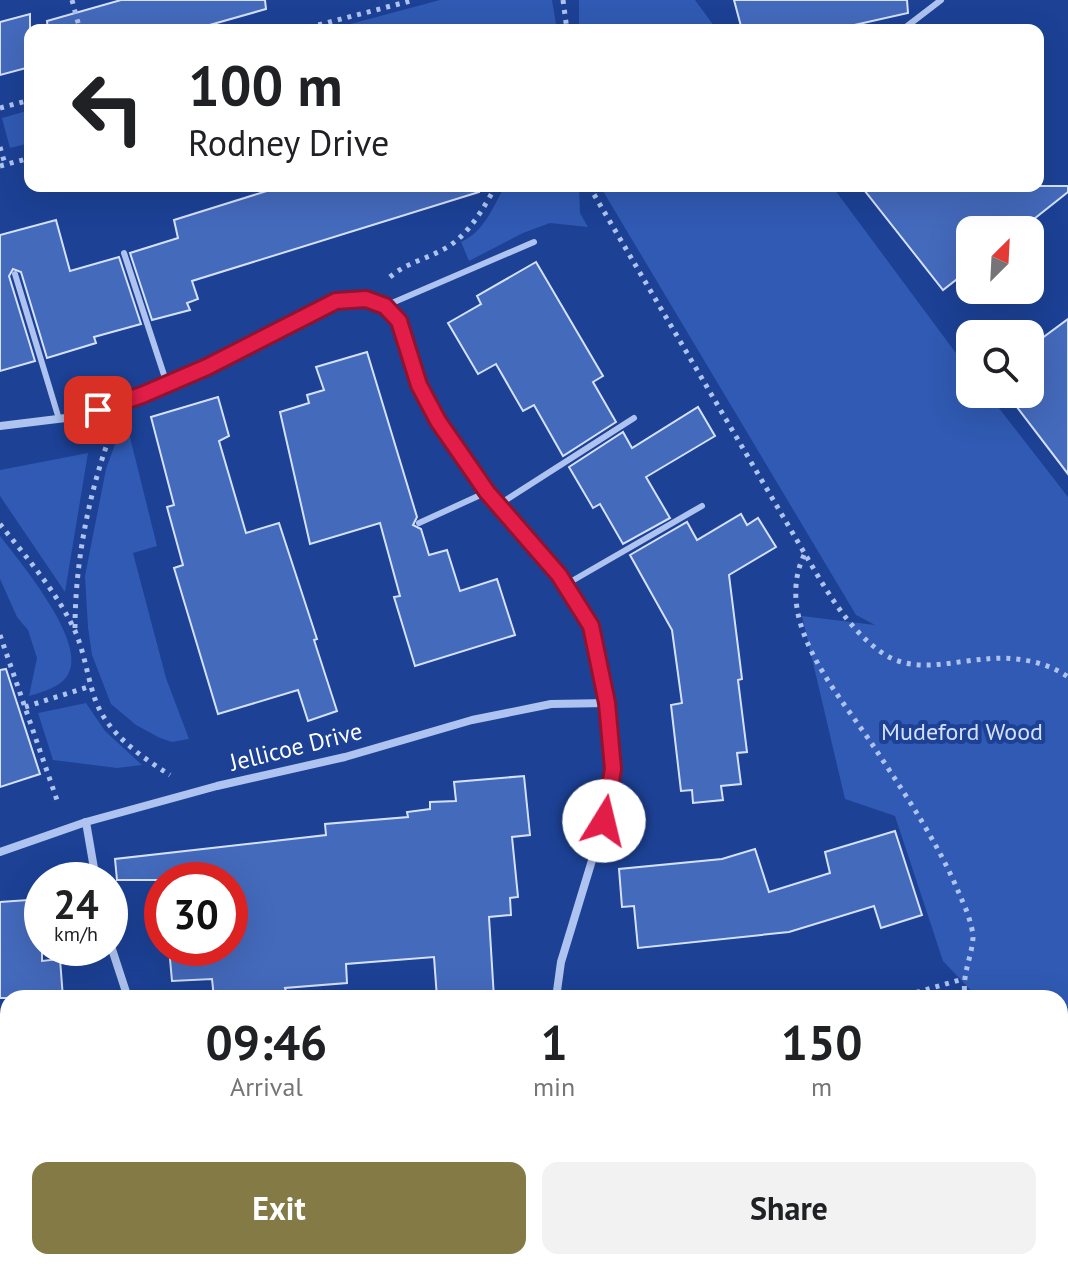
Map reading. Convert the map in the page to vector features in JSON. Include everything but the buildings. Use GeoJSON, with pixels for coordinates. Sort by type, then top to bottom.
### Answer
{"type":"FeatureCollection","features":[{"type":"Feature","properties":{"kind":"street"},"geometry":{"type":"LineString","coordinates":[[0,426],[59,419],[122,403],[267,338],[308,313],[336,301],[366,299],[385,306],[399,321],[419,385],[438,421],[487,492],[565,585],[591,626],[607,703],[613,769],[604,821],[561,962],[557,990]]}},
{"type":"Feature","properties":{"kind":"street","name":"Jellicoe Drive"},"geometry":{"type":"LineString","coordinates":[[0,852],[86,822],[217,786],[345,757],[472,720],[551,704],[607,703]]}},
{"type":"Feature","properties":{"kind":"street"},"geometry":{"type":"LineString","coordinates":[[86,822],[93,862]]}},
{"type":"Feature","properties":{"kind":"street"},"geometry":{"type":"LineString","coordinates":[[118,966],[125,990]]}},
{"type":"Feature","properties":{"kind":"lane"},"geometry":{"type":"LineString","coordinates":[[910,24],[941,0]]}},
{"type":"Feature","properties":{"kind":"lane"},"geometry":{"type":"LineString","coordinates":[[385,306],[534,242]]}},
{"type":"Feature","properties":{"kind":"lane"},"geometry":{"type":"LineString","coordinates":[[124,253],[167,384]]}},
{"type":"Feature","properties":{"kind":"lane"},"geometry":{"type":"LineString","coordinates":[[15,274],[59,419]]}},
{"type":"Feature","properties":{"kind":"lane"},"geometry":{"type":"LineString","coordinates":[[498,505],[634,418]]}},
{"type":"Feature","properties":{"kind":"lane"},"geometry":{"type":"LineString","coordinates":[[419,523],[487,492]]}},
{"type":"Feature","properties":{"kind":"lane"},"geometry":{"type":"LineString","coordinates":[[565,585],[702,506]]}},
{"type":"Feature","properties":{"kind":"path"},"geometry":{"type":"LineString","coordinates":[[72,0],[78,24]]}},
{"type":"Feature","properties":{"kind":"path"},"geometry":{"type":"LineString","coordinates":[[322,24],[414,0]]}},
{"type":"Feature","properties":{"kind":"path"},"geometry":{"type":"LineString","coordinates":[[563,0],[566,24]]}},
{"type":"Feature","properties":{"kind":"path"},"geometry":{"type":"LineString","coordinates":[[0,108],[24,102]]}},
{"type":"Feature","properties":{"kind":"path"},"geometry":{"type":"LineString","coordinates":[[0,147],[3,165],[24,160]]}},
{"type":"Feature","properties":{"kind":"path"},"geometry":{"type":"LineString","coordinates":[[366,299],[403,266],[446,249],[479,216],[493,192]]}},
{"type":"Feature","properties":{"kind":"path"},"geometry":{"type":"LineString","coordinates":[[593,192],[805,554],[848,620],[865,640],[887,656],[907,664],[989,658],[1026,661],[1057,670],[1068,677]]}},
{"type":"Feature","properties":{"kind":"path"},"geometry":{"type":"LineString","coordinates":[[75,631],[75,595],[88,514],[99,468],[122,403]]}},
{"type":"Feature","properties":{"kind":"path"},"geometry":{"type":"LineString","coordinates":[[0,524],[58,601],[75,631],[95,700],[108,725],[137,752],[179,781],[217,786]]}},
{"type":"Feature","properties":{"kind":"path"},"geometry":{"type":"LineString","coordinates":[[805,554],[796,572],[794,589],[799,618],[814,657],[912,806],[962,899],[973,937],[963,979],[964,990]]}},
{"type":"Feature","properties":{"kind":"path"},"geometry":{"type":"LineString","coordinates":[[0,635],[58,803]]}},
{"type":"Feature","properties":{"kind":"path"},"geometry":{"type":"LineString","coordinates":[[25,707],[91,686]]}},
{"type":"Feature","properties":{"kind":"path"},"geometry":{"type":"LineString","coordinates":[[925,990],[963,979]]}},
{"type":"Feature","properties":{"kind":"green space"},"geometry":{"type":"Polygon","coordinates":[[[440,0],[552,0],[556,24],[350,24],[440,0]]]}},
{"type":"Feature","properties":{"kind":"green space"},"geometry":{"type":"Polygon","coordinates":[[[579,0],[695,0],[713,24],[579,24],[579,0]]]}},
{"type":"Feature","properties":{"kind":"green space"},"geometry":{"type":"Polygon","coordinates":[[[24,112],[24,144],[10,148],[2,118],[24,112]]]}},
{"type":"Feature","properties":{"kind":"green space"},"geometry":{"type":"Polygon","coordinates":[[[502,192],[579,192],[580,213],[588,227],[550,223],[523,233],[469,261],[461,242],[476,232],[502,192]]]}},
{"type":"Feature","properties":{"kind":"green space","name":"Mudeford Wood"},"geometry":{"type":"Polygon","coordinates":[[[604,192],[836,192],[956,353],[956,408],[999,408],[1068,497],[1068,990],[970,990],[943,961],[895,816],[845,799],[802,616],[875,625],[856,615],[604,192]]]}},
{"type":"Feature","properties":{"kind":"green space"},"geometry":{"type":"Polygon","coordinates":[[[125,417],[157,546],[133,553],[166,678],[189,739],[172,742],[136,725],[111,704],[92,655],[88,628],[85,576],[106,469],[125,417]]]}},
{"type":"Feature","properties":{"kind":"green space"},"geometry":{"type":"Polygon","coordinates":[[[88,453],[65,592],[0,496],[0,470],[88,453]]]}},
{"type":"Feature","properties":{"kind":"green space"},"geometry":{"type":"Polygon","coordinates":[[[0,536],[50,604],[69,645],[72,662],[64,680],[55,687],[29,696],[37,658],[28,630],[17,617],[0,579],[0,536]]]}},
{"type":"Feature","properties":{"kind":"green space"},"geometry":{"type":"Polygon","coordinates":[[[86,703],[105,731],[142,765],[117,768],[53,760],[38,713],[86,703]]]}},
{"type":"Feature","properties":{"kind":"route"},"geometry":{"type":"LineString","coordinates":[[98,410],[207,367],[336,301],[366,299],[385,306],[399,321],[419,385],[438,421],[487,492],[559,575],[591,626],[607,703],[613,769],[604,821]]}}]}
